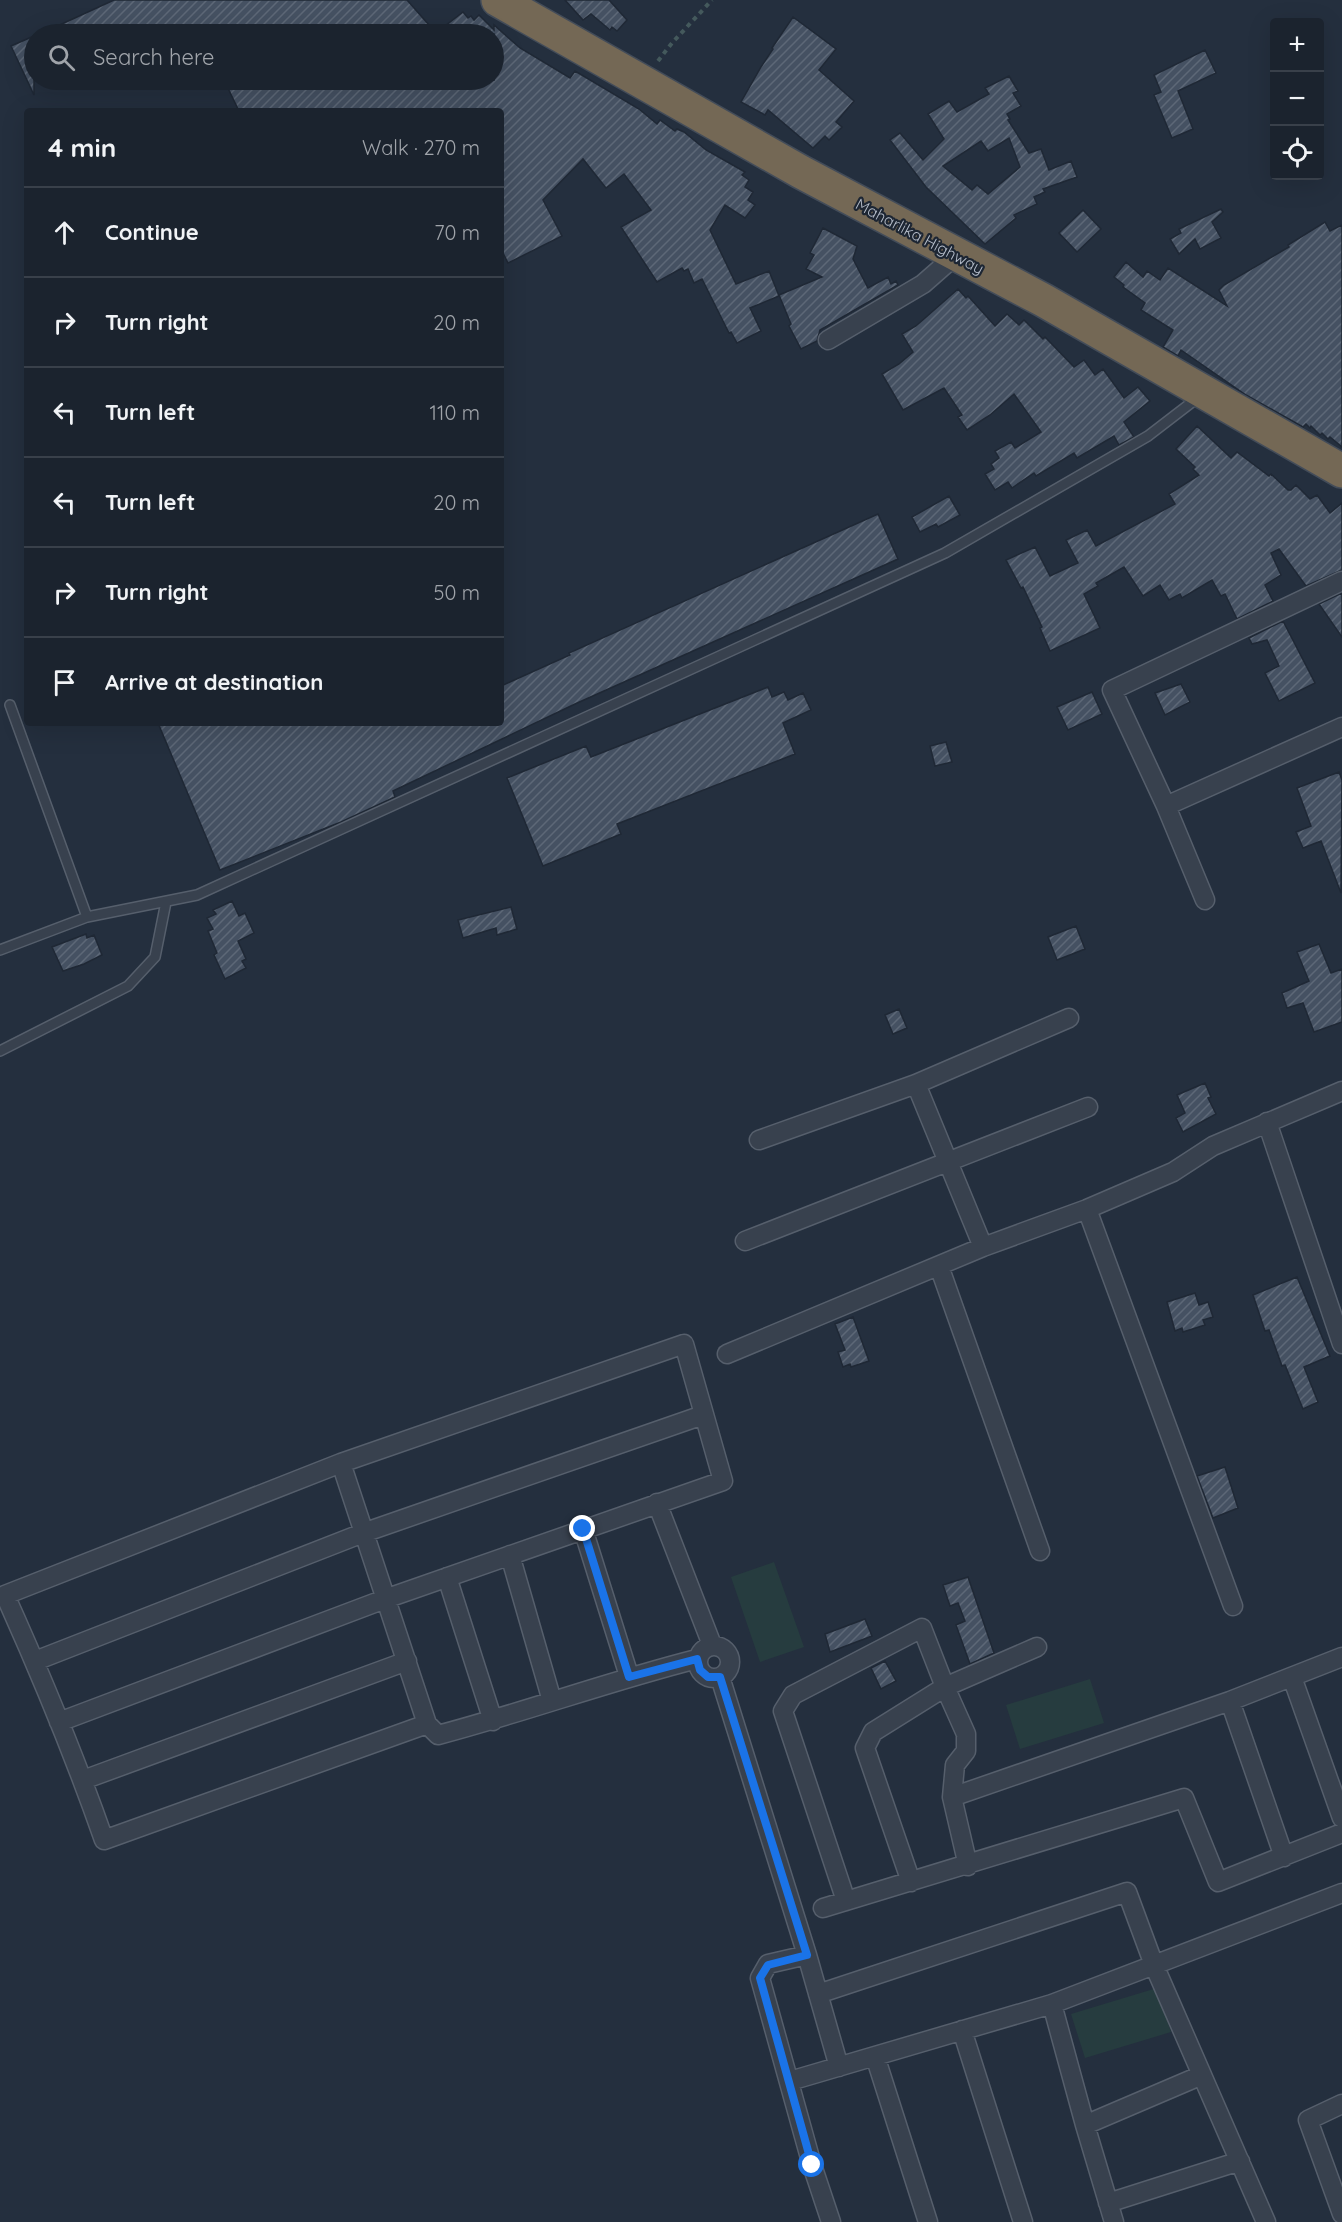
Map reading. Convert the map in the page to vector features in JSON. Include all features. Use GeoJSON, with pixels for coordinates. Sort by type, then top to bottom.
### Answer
{"type":"FeatureCollection","features":[{"type":"Feature","properties":{"kind":"highway","name":"Maharlika Highway"},"geometry":{"type":"LineString","coordinates":[[498,0],[801,172],[1043,300],[1342,471]]}},
{"type":"Feature","properties":{"kind":"street"},"geometry":{"type":"LineString","coordinates":[[828,340],[923,284],[956,255]]}},
{"type":"Feature","properties":{"kind":"street"},"geometry":{"type":"LineString","coordinates":[[1205,900],[1166,806],[1112,690],[1342,581]]}},
{"type":"Feature","properties":{"kind":"street"},"geometry":{"type":"LineString","coordinates":[[1166,806],[1342,727]]}},
{"type":"Feature","properties":{"kind":"street"},"geometry":{"type":"LineString","coordinates":[[759,1140],[916,1084],[1070,1018]]}},
{"type":"Feature","properties":{"kind":"street"},"geometry":{"type":"LineString","coordinates":[[916,1084],[983,1247]]}},
{"type":"Feature","properties":{"kind":"street"},"geometry":{"type":"LineString","coordinates":[[727,1353],[983,1247],[1087,1209],[1173,1172],[1213,1146],[1342,1091]]}},
{"type":"Feature","properties":{"kind":"street"},"geometry":{"type":"LineString","coordinates":[[745,1241],[1088,1107]]}},
{"type":"Feature","properties":{"kind":"street"},"geometry":{"type":"LineString","coordinates":[[1266,1122],[1342,1344]]}},
{"type":"Feature","properties":{"kind":"street"},"geometry":{"type":"LineString","coordinates":[[1087,1209],[1233,1606]]}},
{"type":"Feature","properties":{"kind":"street"},"geometry":{"type":"LineString","coordinates":[[939,1266],[1040,1551]]}},
{"type":"Feature","properties":{"kind":"street"},"geometry":{"type":"LineString","coordinates":[[59,1722],[385,1599],[723,1481],[684,1344],[341,1463],[5,1595],[35,1661],[59,1722],[83,1780],[104,1840],[427,1724]]}},
{"type":"Feature","properties":{"kind":"street"},"geometry":{"type":"LineString","coordinates":[[35,1661],[363,1533],[703,1415]]}},
{"type":"Feature","properties":{"kind":"street"},"geometry":{"type":"LineString","coordinates":[[341,1463],[427,1724],[438,1735],[629,1677],[697,1659]]}},
{"type":"Feature","properties":{"kind":"street"},"geometry":{"type":"LineString","coordinates":[[657,1503],[712,1645]]}},
{"type":"Feature","properties":{"kind":"street"},"geometry":{"type":"LineString","coordinates":[[583,1529],[629,1677]]}},
{"type":"Feature","properties":{"kind":"street"},"geometry":{"type":"LineString","coordinates":[[510,1555],[552,1701]]}},
{"type":"Feature","properties":{"kind":"street"},"geometry":{"type":"LineString","coordinates":[[447,1577],[493,1720]]}},
{"type":"Feature","properties":{"kind":"street"},"geometry":{"type":"LineString","coordinates":[[846,1901],[783,1711],[793,1695],[922,1628],[966,1734],[966,1751],[955,1765],[952,1797],[968,1866]]}},
{"type":"Feature","properties":{"kind":"street"},"geometry":{"type":"LineString","coordinates":[[712,1645],[724,1649],[730,1658],[728,1669],[720,1677],[708,1677],[700,1670],[697,1659],[702,1650],[712,1645]]}},
{"type":"Feature","properties":{"kind":"street"},"geometry":{"type":"LineString","coordinates":[[911,1882],[865,1748],[873,1732],[945,1687],[1037,1647]]}},
{"type":"Feature","properties":{"kind":"street"},"geometry":{"type":"LineString","coordinates":[[952,1797],[1230,1701],[1342,1657]]}},
{"type":"Feature","properties":{"kind":"street"},"geometry":{"type":"LineString","coordinates":[[83,1780],[407,1661]]}},
{"type":"Feature","properties":{"kind":"street"},"geometry":{"type":"LineString","coordinates":[[720,1677],[807,1955],[839,2067]]}},
{"type":"Feature","properties":{"kind":"street"},"geometry":{"type":"LineString","coordinates":[[1292,1677],[1342,1818]]}},
{"type":"Feature","properties":{"kind":"street"},"geometry":{"type":"LineString","coordinates":[[1230,1701],[1284,1857]]}},
{"type":"Feature","properties":{"kind":"street"},"geometry":{"type":"LineString","coordinates":[[823,1908],[968,1866],[1184,1798],[1218,1882],[1342,1833]]}},
{"type":"Feature","properties":{"kind":"street"},"geometry":{"type":"LineString","coordinates":[[818,1994],[1127,1892],[1154,1965],[1266,2222]]}},
{"type":"Feature","properties":{"kind":"street"},"geometry":{"type":"LineString","coordinates":[[790,2081],[1052,2004],[1342,1893]]}},
{"type":"Feature","properties":{"kind":"street"},"geometry":{"type":"LineString","coordinates":[[807,1955],[768,1965],[760,1978],[812,2165],[831,2222]]}},
{"type":"Feature","properties":{"kind":"street"},"geometry":{"type":"LineString","coordinates":[[1052,2004],[1114,2222]]}},
{"type":"Feature","properties":{"kind":"street"},"geometry":{"type":"LineString","coordinates":[[962,2030],[1023,2222]]}},
{"type":"Feature","properties":{"kind":"street"},"geometry":{"type":"LineString","coordinates":[[875,2055],[928,2222]]}},
{"type":"Feature","properties":{"kind":"street"},"geometry":{"type":"LineString","coordinates":[[1085,2125],[1202,2075]]}},
{"type":"Feature","properties":{"kind":"street"},"geometry":{"type":"LineString","coordinates":[[1342,2104],[1308,2120],[1342,2214]]}},
{"type":"Feature","properties":{"kind":"street"},"geometry":{"type":"LineString","coordinates":[[1108,2203],[1240,2162]]}},
{"type":"Feature","properties":{"kind":"lane"},"geometry":{"type":"LineString","coordinates":[[0,950],[87,917],[197,895],[945,553],[1148,436],[1204,393]]}},
{"type":"Feature","properties":{"kind":"lane"},"geometry":{"type":"LineString","coordinates":[[10,705],[87,917]]}},
{"type":"Feature","properties":{"kind":"lane"},"geometry":{"type":"LineString","coordinates":[[0,1051],[128,986],[155,957],[166,902]]}},
{"type":"Feature","properties":{"kind":"path"},"geometry":{"type":"LineString","coordinates":[[644,81],[672,43],[712,0]]}},
{"type":"Feature","properties":{"kind":"green space"},"geometry":{"type":"Polygon","coordinates":[[[774,1562],[804,1647],[760,1662],[731,1577],[774,1562]]]}},
{"type":"Feature","properties":{"kind":"green space"},"geometry":{"type":"Polygon","coordinates":[[[1090,1679],[1104,1723],[1020,1749],[1006,1705],[1090,1679]]]}},
{"type":"Feature","properties":{"kind":"green space"},"geometry":{"type":"Polygon","coordinates":[[[1157,1988],[1171,2032],[1085,2058],[1071,2014],[1157,1988]]]}},
{"type":"Feature","properties":{"kind":"building"},"geometry":{"type":"Polygon","coordinates":[[[114,0],[407,0],[428,24],[62,24],[114,0]]]}},
{"type":"Feature","properties":{"kind":"building"},"geometry":{"type":"Polygon","coordinates":[[[565,0],[609,0],[627,20],[617,31],[612,27],[610,30],[591,14],[583,20],[565,0]]]}},
{"type":"Feature","properties":{"kind":"building"},"geometry":{"type":"Polygon","coordinates":[[[463,12],[468,18],[471,16],[474,20],[479,15],[488,24],[448,24],[463,12]]]}},
{"type":"Feature","properties":{"kind":"building"},"geometry":{"type":"Polygon","coordinates":[[[793,17],[836,49],[819,70],[854,101],[836,122],[842,127],[829,140],[825,136],[813,148],[768,110],[765,115],[741,102],[793,17]]]}},
{"type":"Feature","properties":{"kind":"building"},"geometry":{"type":"Polygon","coordinates":[[[504,34],[520,48],[570,78],[575,71],[639,109],[657,124],[660,120],[675,131],[677,129],[684,132],[706,150],[745,172],[742,175],[749,180],[745,187],[753,192],[748,200],[755,205],[745,218],[725,205],[710,230],[736,284],[769,271],[779,296],[750,308],[761,331],[737,343],[731,332],[729,333],[702,279],[694,283],[688,269],[684,271],[682,268],[657,282],[621,227],[651,210],[624,174],[606,188],[583,159],[543,200],[562,236],[508,263],[504,255],[504,108],[238,108],[229,90],[504,90],[504,34]]]}},
{"type":"Feature","properties":{"kind":"building"},"geometry":{"type":"Polygon","coordinates":[[[24,40],[24,74],[11,46],[24,40]]]}},
{"type":"Feature","properties":{"kind":"building"},"geometry":{"type":"Polygon","coordinates":[[[1205,50],[1216,73],[1178,91],[1193,129],[1172,138],[1154,95],[1161,92],[1154,75],[1205,50]]]}},
{"type":"Feature","properties":{"kind":"building"},"geometry":{"type":"Polygon","coordinates":[[[1009,76],[1018,91],[1013,93],[1021,106],[1007,114],[1010,119],[1008,120],[1029,153],[1041,149],[1049,170],[1071,161],[1077,177],[1043,189],[1045,192],[1034,197],[1037,204],[1014,215],[1016,218],[985,244],[926,187],[890,140],[900,133],[923,160],[944,139],[928,114],[949,101],[957,112],[989,94],[985,88],[1009,76]],[[1009,138],[988,151],[981,141],[943,166],[972,190],[977,185],[988,194],[1020,167],[1009,138]]]}},
{"type":"Feature","properties":{"kind":"building"},"geometry":{"type":"Polygon","coordinates":[[[1221,209],[1223,212],[1212,222],[1221,238],[1200,249],[1195,239],[1179,254],[1170,239],[1181,233],[1179,229],[1221,209]]]}},
{"type":"Feature","properties":{"kind":"building"},"geometry":{"type":"Polygon","coordinates":[[[1083,210],[1101,229],[1077,252],[1059,233],[1083,210]]]}},
{"type":"Feature","properties":{"kind":"building"},"geometry":{"type":"Polygon","coordinates":[[[1325,222],[1330,231],[1342,225],[1342,447],[1330,437],[1328,439],[1322,433],[1320,435],[1311,426],[1310,428],[1306,424],[1303,427],[1246,395],[1181,350],[1178,356],[1163,347],[1173,330],[1141,310],[1145,303],[1123,287],[1124,285],[1114,277],[1126,262],[1143,277],[1147,271],[1160,280],[1168,268],[1227,306],[1219,290],[1224,285],[1289,247],[1288,245],[1325,222]]]}},
{"type":"Feature","properties":{"kind":"building"},"geometry":{"type":"Polygon","coordinates":[[[823,228],[857,246],[853,259],[868,288],[888,277],[891,284],[896,281],[898,285],[820,330],[817,341],[801,349],[789,326],[791,324],[779,295],[822,277],[806,269],[814,255],[810,253],[823,228]]]}},
{"type":"Feature","properties":{"kind":"building"},"geometry":{"type":"Polygon","coordinates":[[[958,289],[966,298],[968,296],[995,326],[1007,314],[1019,325],[1024,320],[1043,339],[1045,337],[1074,367],[1084,360],[1095,375],[1103,369],[1124,398],[1138,387],[1150,401],[1124,422],[1134,437],[1119,445],[1114,436],[1077,458],[1074,453],[1036,476],[1034,473],[1012,488],[1008,482],[995,490],[985,474],[994,469],[991,464],[999,458],[995,451],[1011,442],[1015,448],[1041,432],[1014,394],[990,415],[967,430],[958,417],[962,415],[944,388],[903,410],[882,374],[913,352],[902,334],[916,326],[958,289]]]}},
{"type":"Feature","properties":{"kind":"building"},"geometry":{"type":"Polygon","coordinates":[[[1197,426],[1231,458],[1237,452],[1269,476],[1271,474],[1288,490],[1296,485],[1310,499],[1317,495],[1330,513],[1342,503],[1342,570],[1306,586],[1279,549],[1271,553],[1281,575],[1265,585],[1273,601],[1237,619],[1225,594],[1221,596],[1212,580],[1182,598],[1180,594],[1169,600],[1160,585],[1143,596],[1124,567],[1096,583],[1098,586],[1084,594],[1100,628],[1050,651],[1040,628],[1042,627],[1023,587],[1021,588],[1006,560],[1035,547],[1050,576],[1078,563],[1066,540],[1087,530],[1096,546],[1175,504],[1169,494],[1199,475],[1193,469],[1195,467],[1176,449],[1197,426]]]}},
{"type":"Feature","properties":{"kind":"building"},"geometry":{"type":"Polygon","coordinates":[[[949,496],[960,515],[938,527],[936,524],[920,532],[912,517],[949,496]]]}},
{"type":"Feature","properties":{"kind":"building"},"geometry":{"type":"Polygon","coordinates":[[[878,514],[898,559],[575,704],[393,791],[395,797],[341,822],[220,870],[159,726],[504,726],[504,685],[570,655],[569,653],[878,514]]]}},
{"type":"Feature","properties":{"kind":"building"},"geometry":{"type":"Polygon","coordinates":[[[1342,593],[1342,637],[1319,604],[1342,593]]]}},
{"type":"Feature","properties":{"kind":"building"},"geometry":{"type":"Polygon","coordinates":[[[1283,621],[1315,683],[1279,701],[1265,673],[1279,666],[1267,640],[1252,644],[1249,638],[1283,621]]]}},
{"type":"Feature","properties":{"kind":"building"},"geometry":{"type":"Polygon","coordinates":[[[1181,684],[1190,702],[1165,715],[1155,693],[1181,684]]]}},
{"type":"Feature","properties":{"kind":"building"},"geometry":{"type":"Polygon","coordinates":[[[768,687],[772,697],[784,692],[788,700],[803,693],[811,710],[783,723],[795,754],[617,824],[621,834],[543,866],[507,778],[586,746],[591,757],[768,687]]]}},
{"type":"Feature","properties":{"kind":"building"},"geometry":{"type":"Polygon","coordinates":[[[1092,692],[1102,714],[1068,730],[1057,707],[1092,692]]]}},
{"type":"Feature","properties":{"kind":"building"},"geometry":{"type":"Polygon","coordinates":[[[946,742],[952,762],[935,766],[930,746],[946,742]]]}},
{"type":"Feature","properties":{"kind":"building"},"geometry":{"type":"Polygon","coordinates":[[[1339,772],[1342,780],[1341,893],[1321,841],[1303,848],[1296,832],[1311,826],[1297,788],[1339,772]]]}},
{"type":"Feature","properties":{"kind":"building"},"geometry":{"type":"Polygon","coordinates":[[[232,901],[239,916],[245,913],[254,933],[238,941],[246,959],[242,961],[246,968],[225,979],[214,955],[217,953],[208,931],[213,929],[207,918],[216,914],[213,910],[232,901]]]}},
{"type":"Feature","properties":{"kind":"building"},"geometry":{"type":"Polygon","coordinates":[[[511,907],[517,929],[497,935],[496,928],[463,938],[458,920],[511,907]]]}},
{"type":"Feature","properties":{"kind":"building"},"geometry":{"type":"Polygon","coordinates":[[[1076,926],[1085,949],[1057,960],[1048,937],[1076,926]]]}},
{"type":"Feature","properties":{"kind":"building"},"geometry":{"type":"Polygon","coordinates":[[[86,934],[87,938],[94,935],[102,955],[63,971],[52,947],[86,934]]]}},
{"type":"Feature","properties":{"kind":"building"},"geometry":{"type":"Polygon","coordinates":[[[1319,944],[1331,973],[1342,969],[1342,1022],[1314,1032],[1303,1003],[1287,1008],[1282,993],[1309,981],[1297,952],[1319,944]]]}},
{"type":"Feature","properties":{"kind":"building"},"geometry":{"type":"Polygon","coordinates":[[[899,1009],[907,1028],[893,1034],[885,1015],[899,1009]]]}},
{"type":"Feature","properties":{"kind":"building"},"geometry":{"type":"Polygon","coordinates":[[[1205,1083],[1211,1097],[1208,1098],[1216,1114],[1183,1132],[1176,1118],[1185,1113],[1177,1095],[1205,1083]]]}},
{"type":"Feature","properties":{"kind":"building"},"geometry":{"type":"Polygon","coordinates":[[[1297,1277],[1330,1356],[1304,1367],[1318,1402],[1303,1409],[1285,1365],[1282,1366],[1269,1330],[1265,1331],[1253,1295],[1297,1277]]]}},
{"type":"Feature","properties":{"kind":"building"},"geometry":{"type":"Polygon","coordinates":[[[1195,1293],[1199,1305],[1208,1302],[1213,1317],[1203,1320],[1205,1325],[1183,1332],[1182,1328],[1175,1331],[1167,1302],[1195,1293]]]}},
{"type":"Feature","properties":{"kind":"building"},"geometry":{"type":"Polygon","coordinates":[[[853,1317],[869,1361],[843,1367],[838,1352],[845,1350],[835,1324],[853,1317]]]}},
{"type":"Feature","properties":{"kind":"building"},"geometry":{"type":"Polygon","coordinates":[[[1225,1467],[1238,1508],[1213,1518],[1197,1476],[1225,1467]]]}},
{"type":"Feature","properties":{"kind":"building"},"geometry":{"type":"Polygon","coordinates":[[[968,1577],[994,1653],[970,1664],[956,1625],[965,1621],[958,1603],[950,1606],[943,1585],[968,1577]]]}},
{"type":"Feature","properties":{"kind":"building"},"geometry":{"type":"Polygon","coordinates":[[[865,1619],[872,1636],[830,1652],[825,1634],[865,1619]]]}},
{"type":"Feature","properties":{"kind":"building"},"geometry":{"type":"Polygon","coordinates":[[[885,1661],[896,1681],[881,1689],[871,1668],[885,1661]]]}},
{"type":"Feature","properties":{"kind":"route"},"geometry":{"type":"LineString","coordinates":[[583,1529],[629,1677],[697,1659],[700,1670],[708,1677],[720,1677],[807,1955],[768,1965],[760,1978],[812,2165]]}}]}
